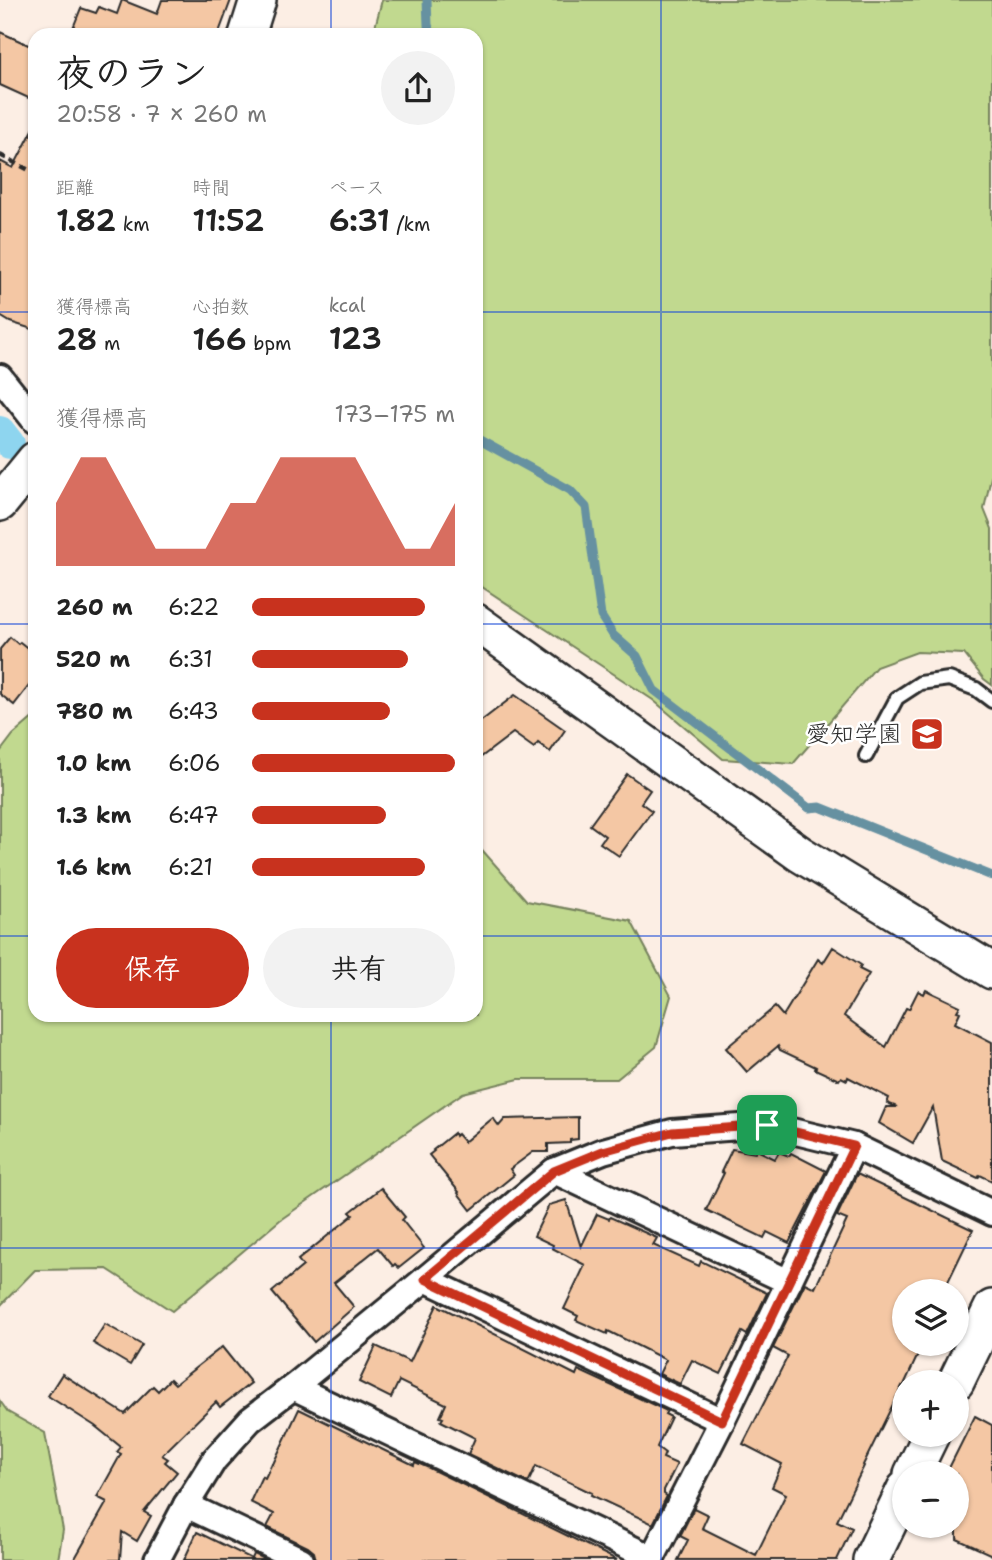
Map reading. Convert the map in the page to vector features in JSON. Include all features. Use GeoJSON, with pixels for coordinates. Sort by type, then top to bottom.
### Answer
{"type":"FeatureCollection","features":[{"type":"Feature","properties":{"kind":"street"},"geometry":{"type":"LineString","coordinates":[[249,28],[258,0]]}},
{"type":"Feature","properties":{"kind":"street"},"geometry":{"type":"LineString","coordinates":[[0,377],[28,412]]}},
{"type":"Feature","properties":{"kind":"street"},"geometry":{"type":"LineString","coordinates":[[3,493],[28,467]]}},
{"type":"Feature","properties":{"kind":"street"},"geometry":{"type":"LineString","coordinates":[[483,627],[800,854],[992,971]]}},
{"type":"Feature","properties":{"kind":"street"},"geometry":{"type":"LineString","coordinates":[[157,1560],[214,1460],[250,1420],[554,1171],[603,1151],[672,1132],[767,1125],[854,1146],[992,1213]]}},
{"type":"Feature","properties":{"kind":"street"},"geometry":{"type":"LineString","coordinates":[[293,1387],[651,1559],[722,1421],[854,1146]]}},
{"type":"Feature","properties":{"kind":"street"},"geometry":{"type":"LineString","coordinates":[[554,1171],[789,1282]]}},
{"type":"Feature","properties":{"kind":"street"},"geometry":{"type":"LineString","coordinates":[[425,1279],[722,1421]]}},
{"type":"Feature","properties":{"kind":"street"},"geometry":{"type":"LineString","coordinates":[[962,1370],[992,1308]]}},
{"type":"Feature","properties":{"kind":"street"},"geometry":{"type":"LineString","coordinates":[[186,1505],[301,1560]]}},
{"type":"Feature","properties":{"kind":"street"},"geometry":{"type":"LineString","coordinates":[[871,1560],[892,1516]]}},
{"type":"Feature","properties":{"kind":"lane"},"geometry":{"type":"LineString","coordinates":[[866,756],[897,698],[920,683],[949,679],[976,688],[992,701]]}},
{"type":"Feature","properties":{"kind":"path"},"geometry":{"type":"LineString","coordinates":[[0,155],[28,169]]}},
{"type":"Feature","properties":{"kind":"green space"},"geometry":{"type":"Polygon","coordinates":[[[382,0],[992,0],[992,473],[984,509],[992,529],[992,685],[964,654],[917,652],[876,667],[793,764],[723,759],[653,700],[483,588],[483,28],[375,28],[382,0]]]}},
{"type":"Feature","properties":{"kind":"green space"},"geometry":{"type":"Polygon","coordinates":[[[28,722],[28,1022],[483,1022],[483,851],[527,901],[631,921],[671,996],[656,1047],[617,1079],[519,1079],[463,1093],[280,1220],[172,1311],[107,1269],[35,1270],[0,1306],[0,752],[13,735],[28,722]]]}},
{"type":"Feature","properties":{"kind":"green space"},"geometry":{"type":"Polygon","coordinates":[[[0,1401],[8,1412],[45,1433],[63,1530],[58,1560],[0,1560],[0,1401]]]}},
{"type":"Feature","properties":{"kind":"building"},"geometry":{"type":"Polygon","coordinates":[[[122,0],[157,14],[162,0],[231,0],[221,28],[73,28],[81,8],[96,13],[99,7],[117,14],[122,0]]]}},
{"type":"Feature","properties":{"kind":"building"},"geometry":{"type":"Polygon","coordinates":[[[0,32],[28,45],[28,98],[0,85],[0,32]]]}},
{"type":"Feature","properties":{"kind":"building"},"geometry":{"type":"Polygon","coordinates":[[[28,139],[28,328],[0,316],[0,161],[13,168],[28,139]]]}},
{"type":"Feature","properties":{"kind":"building"},"geometry":{"type":"Polygon","coordinates":[[[10,637],[28,648],[28,687],[14,705],[0,694],[0,649],[10,637]]]}},
{"type":"Feature","properties":{"kind":"building"},"geometry":{"type":"Polygon","coordinates":[[[515,695],[565,730],[550,752],[538,743],[534,748],[513,733],[483,756],[483,720],[515,695]]]}},
{"type":"Feature","properties":{"kind":"building"},"geometry":{"type":"Polygon","coordinates":[[[627,774],[650,790],[641,803],[652,811],[619,856],[600,843],[605,836],[590,825],[627,774]]]}},
{"type":"Feature","properties":{"kind":"building"},"geometry":{"type":"Polygon","coordinates":[[[833,947],[861,965],[859,969],[869,974],[844,1016],[886,1047],[906,1008],[909,1009],[918,991],[924,994],[926,990],[960,1006],[955,1023],[992,1042],[992,1181],[980,1175],[978,1178],[942,1161],[933,1107],[913,1143],[879,1123],[886,1107],[897,1107],[887,1103],[889,1098],[848,1077],[847,1080],[841,1077],[839,1080],[780,1050],[778,1046],[747,1072],[726,1048],[775,1007],[783,1016],[818,959],[823,963],[833,947]]]}},
{"type":"Feature","properties":{"kind":"building"},"geometry":{"type":"Polygon","coordinates":[[[578,1117],[578,1139],[570,1140],[570,1143],[548,1144],[548,1152],[533,1152],[510,1169],[514,1175],[471,1210],[429,1155],[454,1133],[464,1142],[493,1118],[499,1126],[505,1119],[578,1117]]]}},
{"type":"Feature","properties":{"kind":"building"},"geometry":{"type":"Polygon","coordinates":[[[732,1149],[755,1153],[757,1150],[775,1159],[779,1152],[789,1156],[791,1153],[826,1171],[789,1243],[767,1232],[764,1238],[706,1210],[732,1149]]]}},
{"type":"Feature","properties":{"kind":"building"},"geometry":{"type":"Polygon","coordinates":[[[857,1174],[973,1230],[949,1279],[892,1279],[892,1356],[917,1356],[911,1370],[892,1370],[892,1406],[837,1521],[852,1528],[837,1560],[678,1560],[688,1540],[680,1536],[694,1508],[708,1515],[702,1528],[756,1555],[786,1494],[772,1487],[782,1464],[743,1444],[788,1356],[773,1348],[805,1283],[815,1288],[847,1220],[837,1216],[857,1174]]]}},
{"type":"Feature","properties":{"kind":"building"},"geometry":{"type":"Polygon","coordinates":[[[381,1188],[405,1217],[402,1220],[424,1248],[399,1268],[395,1264],[393,1266],[378,1248],[334,1283],[354,1307],[314,1342],[272,1292],[303,1266],[298,1260],[353,1215],[350,1212],[381,1188]]]}},
{"type":"Feature","properties":{"kind":"building"},"geometry":{"type":"Polygon","coordinates":[[[566,1200],[581,1247],[597,1214],[609,1219],[610,1217],[657,1238],[653,1245],[699,1266],[701,1261],[767,1293],[747,1335],[742,1332],[721,1374],[692,1360],[680,1384],[659,1374],[666,1360],[608,1331],[607,1334],[576,1320],[578,1316],[564,1309],[585,1265],[534,1236],[549,1205],[566,1200]]]}},
{"type":"Feature","properties":{"kind":"building"},"geometry":{"type":"Polygon","coordinates":[[[437,1305],[576,1375],[578,1370],[667,1411],[665,1414],[671,1417],[657,1447],[665,1453],[663,1458],[677,1464],[664,1490],[667,1496],[653,1524],[536,1466],[528,1483],[468,1454],[475,1438],[441,1421],[446,1404],[399,1381],[391,1398],[359,1382],[376,1346],[410,1362],[437,1305]]]}},
{"type":"Feature","properties":{"kind":"building"},"geometry":{"type":"Polygon","coordinates":[[[105,1324],[142,1345],[130,1365],[93,1343],[105,1324]]]}},
{"type":"Feature","properties":{"kind":"building"},"geometry":{"type":"Polygon","coordinates":[[[222,1347],[251,1383],[220,1407],[216,1402],[162,1455],[168,1459],[165,1462],[177,1472],[144,1512],[151,1516],[137,1541],[122,1532],[120,1560],[74,1560],[107,1502],[97,1497],[121,1454],[117,1452],[121,1447],[95,1426],[48,1396],[62,1374],[125,1414],[153,1386],[158,1391],[170,1379],[175,1384],[222,1347]]]}},
{"type":"Feature","properties":{"kind":"building"},"geometry":{"type":"Polygon","coordinates":[[[299,1409],[414,1465],[415,1462],[429,1468],[617,1560],[316,1560],[314,1552],[308,1547],[267,1527],[274,1514],[250,1502],[262,1476],[265,1478],[273,1464],[299,1409]]]}},
{"type":"Feature","properties":{"kind":"building"},"geometry":{"type":"Polygon","coordinates":[[[975,1416],[992,1425],[992,1555],[957,1539],[969,1538],[969,1461],[952,1461],[960,1447],[969,1447],[969,1428],[975,1416]]]}},
{"type":"Feature","properties":{"kind":"building"},"geometry":{"type":"Polygon","coordinates":[[[197,1532],[252,1559],[254,1554],[267,1560],[184,1560],[197,1532]]]}},
{"type":"Feature","properties":{"kind":"waterway"},"geometry":{"type":"LineString","coordinates":[[427,0],[429,28]]}},
{"type":"Feature","properties":{"kind":"waterway"},"geometry":{"type":"LineString","coordinates":[[0,431],[10,444]]}},
{"type":"Feature","properties":{"kind":"waterway"},"geometry":{"type":"LineString","coordinates":[[483,442],[570,490],[586,507],[601,616],[613,635],[637,656],[654,690],[809,808],[820,807],[992,876]]}},
{"type":"Feature","properties":{"kind":"place","name":"愛知学園"},"geometry":{"type":"Point","coordinates":[927,734]}},
{"type":"Feature","properties":{"kind":"route"},"geometry":{"type":"LineString","coordinates":[[767,1125],[854,1146],[722,1421],[425,1279],[554,1171],[603,1151],[672,1132],[767,1125]]}}]}
